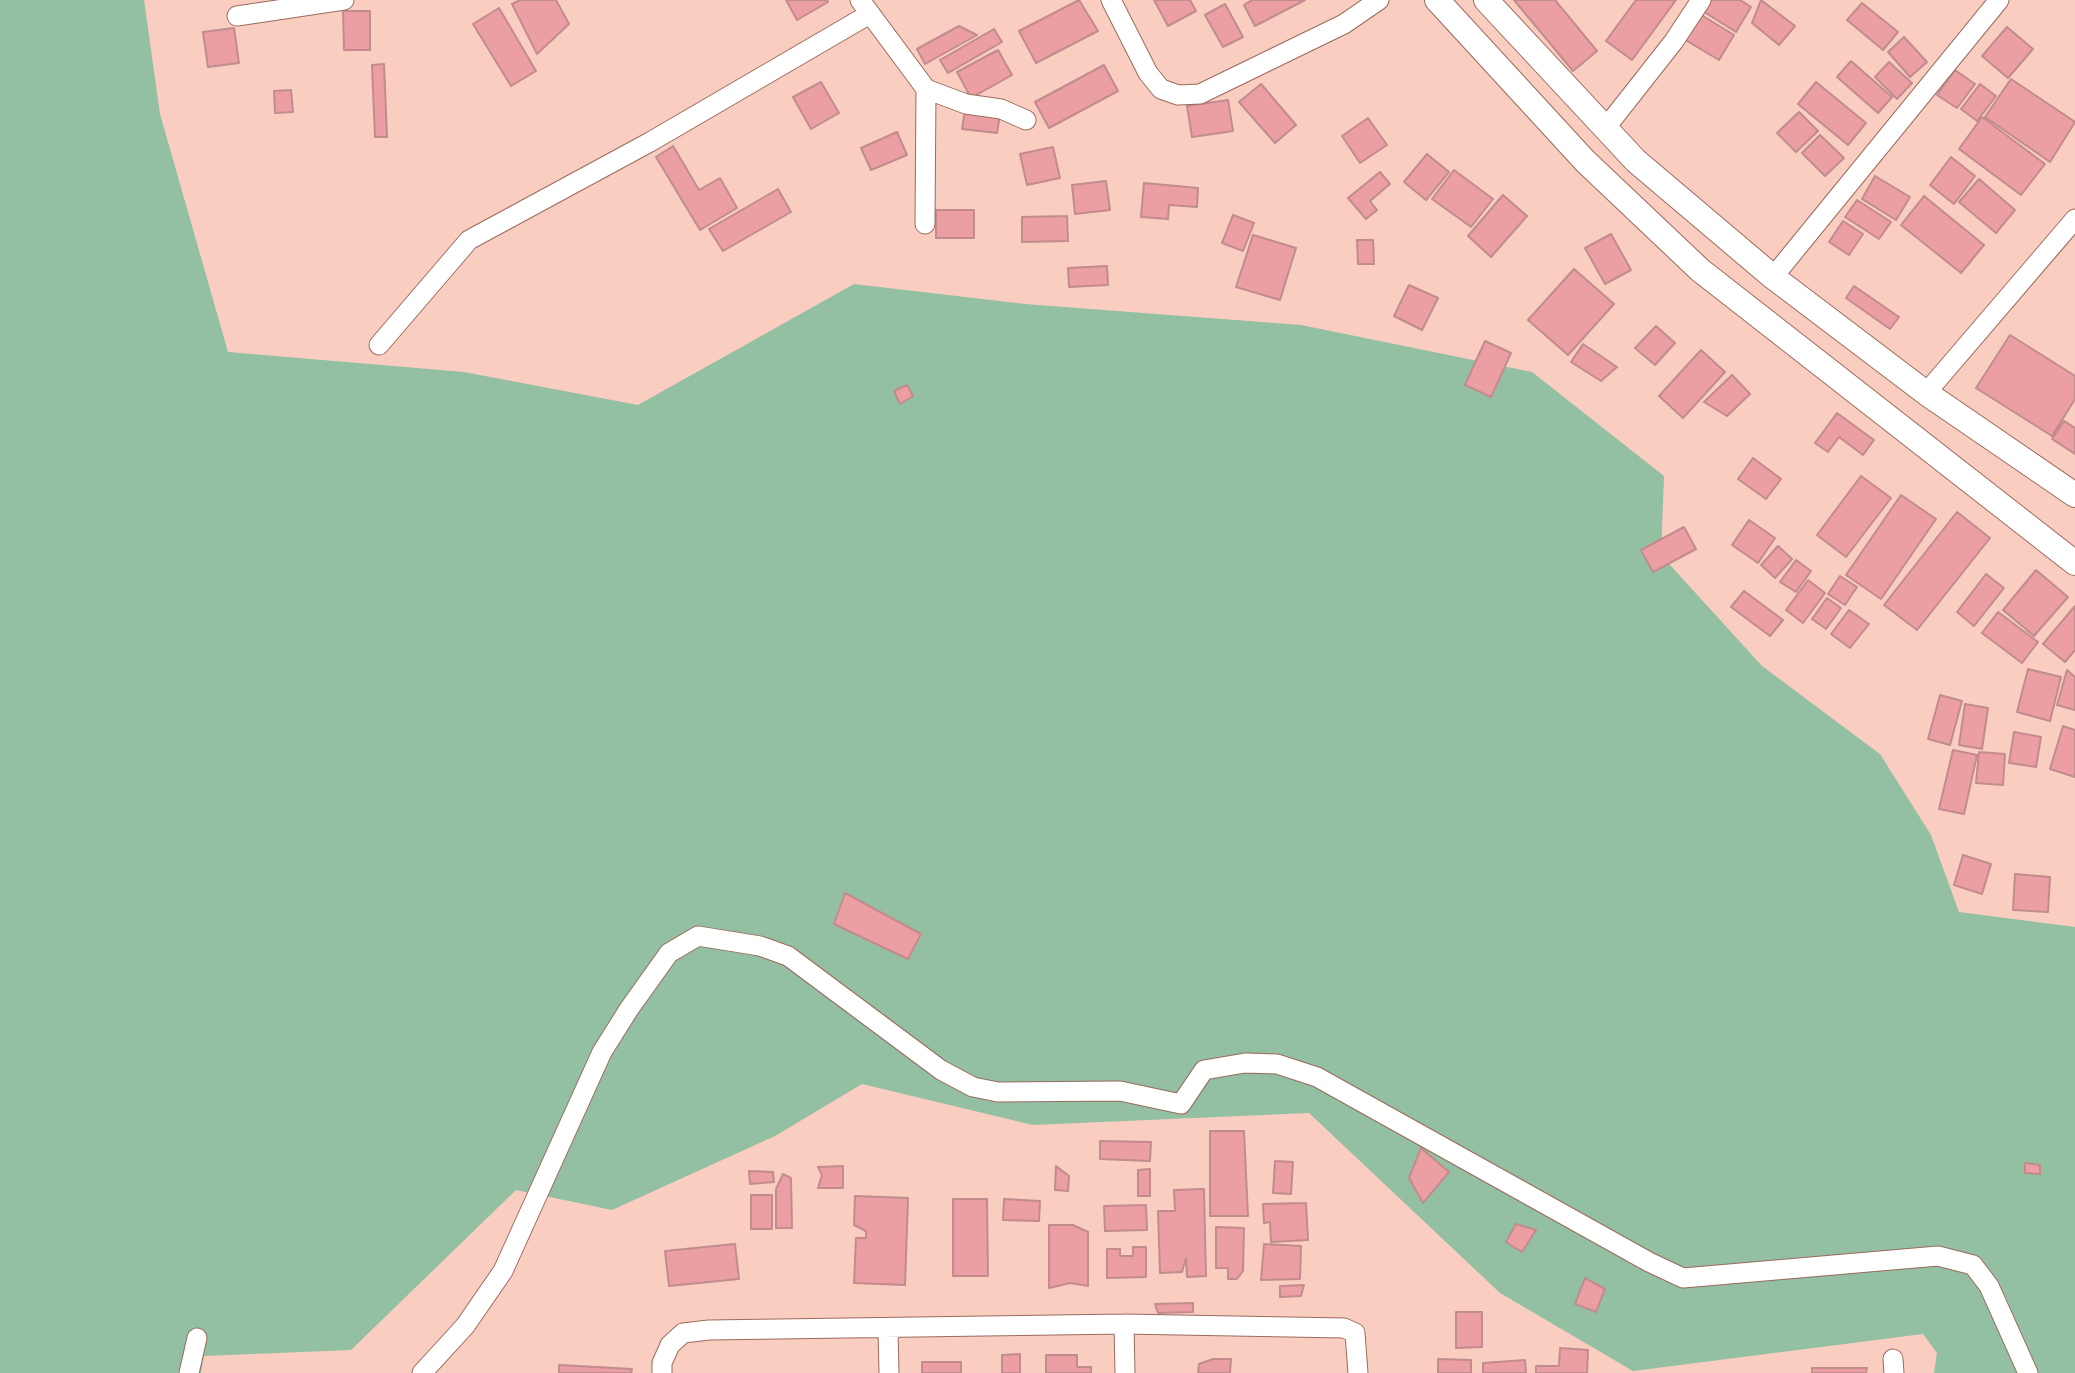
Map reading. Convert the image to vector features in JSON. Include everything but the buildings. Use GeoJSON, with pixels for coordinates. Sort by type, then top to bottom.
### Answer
{"type":"FeatureCollection","features":[{"type":"Feature","properties":{"kind":"street"},"geometry":{"type":"LineString","coordinates":[[237,16],[344,0]]}},
{"type":"Feature","properties":{"kind":"street"},"geometry":{"type":"LineString","coordinates":[[1111,0],[1148,73],[1161,89],[1178,95],[1200,94],[1344,24],[1379,0]]}},
{"type":"Feature","properties":{"kind":"street"},"geometry":{"type":"LineString","coordinates":[[1437,0],[1585,161],[1700,270],[2075,563]]}},
{"type":"Feature","properties":{"kind":"street"},"geometry":{"type":"LineString","coordinates":[[1486,0],[1636,162],[1773,277],[1926,393],[2075,495]]}},
{"type":"Feature","properties":{"kind":"street"},"geometry":{"type":"LineString","coordinates":[[1604,130],[1674,41],[1701,0]]}},
{"type":"Feature","properties":{"kind":"street"},"geometry":{"type":"LineString","coordinates":[[1773,277],[1999,0]]}},
{"type":"Feature","properties":{"kind":"street"},"geometry":{"type":"LineString","coordinates":[[379,345],[469,240],[650,142],[864,7],[926,89],[966,104],[1001,109],[1026,120]]}},
{"type":"Feature","properties":{"kind":"street"},"geometry":{"type":"LineString","coordinates":[[925,224],[926,89]]}},
{"type":"Feature","properties":{"kind":"street"},"geometry":{"type":"LineString","coordinates":[[1926,393],[2075,219]]}},
{"type":"Feature","properties":{"kind":"street"},"geometry":{"type":"LineString","coordinates":[[422,1373],[465,1326],[503,1271],[608,1041],[668,953],[698,936],[761,946],[788,956],[942,1070],[973,1087],[998,1092],[1120,1091],[1181,1104],[1204,1070],[1245,1063],[1277,1064],[1297,1070],[1317,1077],[1637,1256],[1683,1278],[1938,1256],[1973,1265],[1989,1286],[2028,1373]]}},
{"type":"Feature","properties":{"kind":"street"},"geometry":{"type":"LineString","coordinates":[[1124,1324],[1125,1373]]}},
{"type":"Feature","properties":{"kind":"street"},"geometry":{"type":"LineString","coordinates":[[662,1373],[662,1363],[670,1345],[683,1333],[1124,1324],[1344,1328],[1355,1333],[1358,1373]]}},
{"type":"Feature","properties":{"kind":"street"},"geometry":{"type":"LineString","coordinates":[[888,1329],[889,1373]]}},
{"type":"Feature","properties":{"kind":"street"},"geometry":{"type":"LineString","coordinates":[[190,1373],[197,1338]]}},
{"type":"Feature","properties":{"kind":"green space"},"geometry":{"type":"Polygon","coordinates":[[[0,0],[144,0],[160,114],[228,352],[464,372],[638,405],[854,284],[1025,304],[1301,325],[1532,372],[1664,476],[1661,555],[1762,666],[1880,754],[1931,835],[1959,912],[2075,927],[2075,1373],[1934,1373],[1937,1353],[1923,1334],[1633,1371],[1500,1293],[1309,1113],[1033,1125],[862,1084],[775,1136],[612,1210],[516,1190],[351,1350],[204,1356],[201,1373],[0,1373],[0,0]]]}}]}
